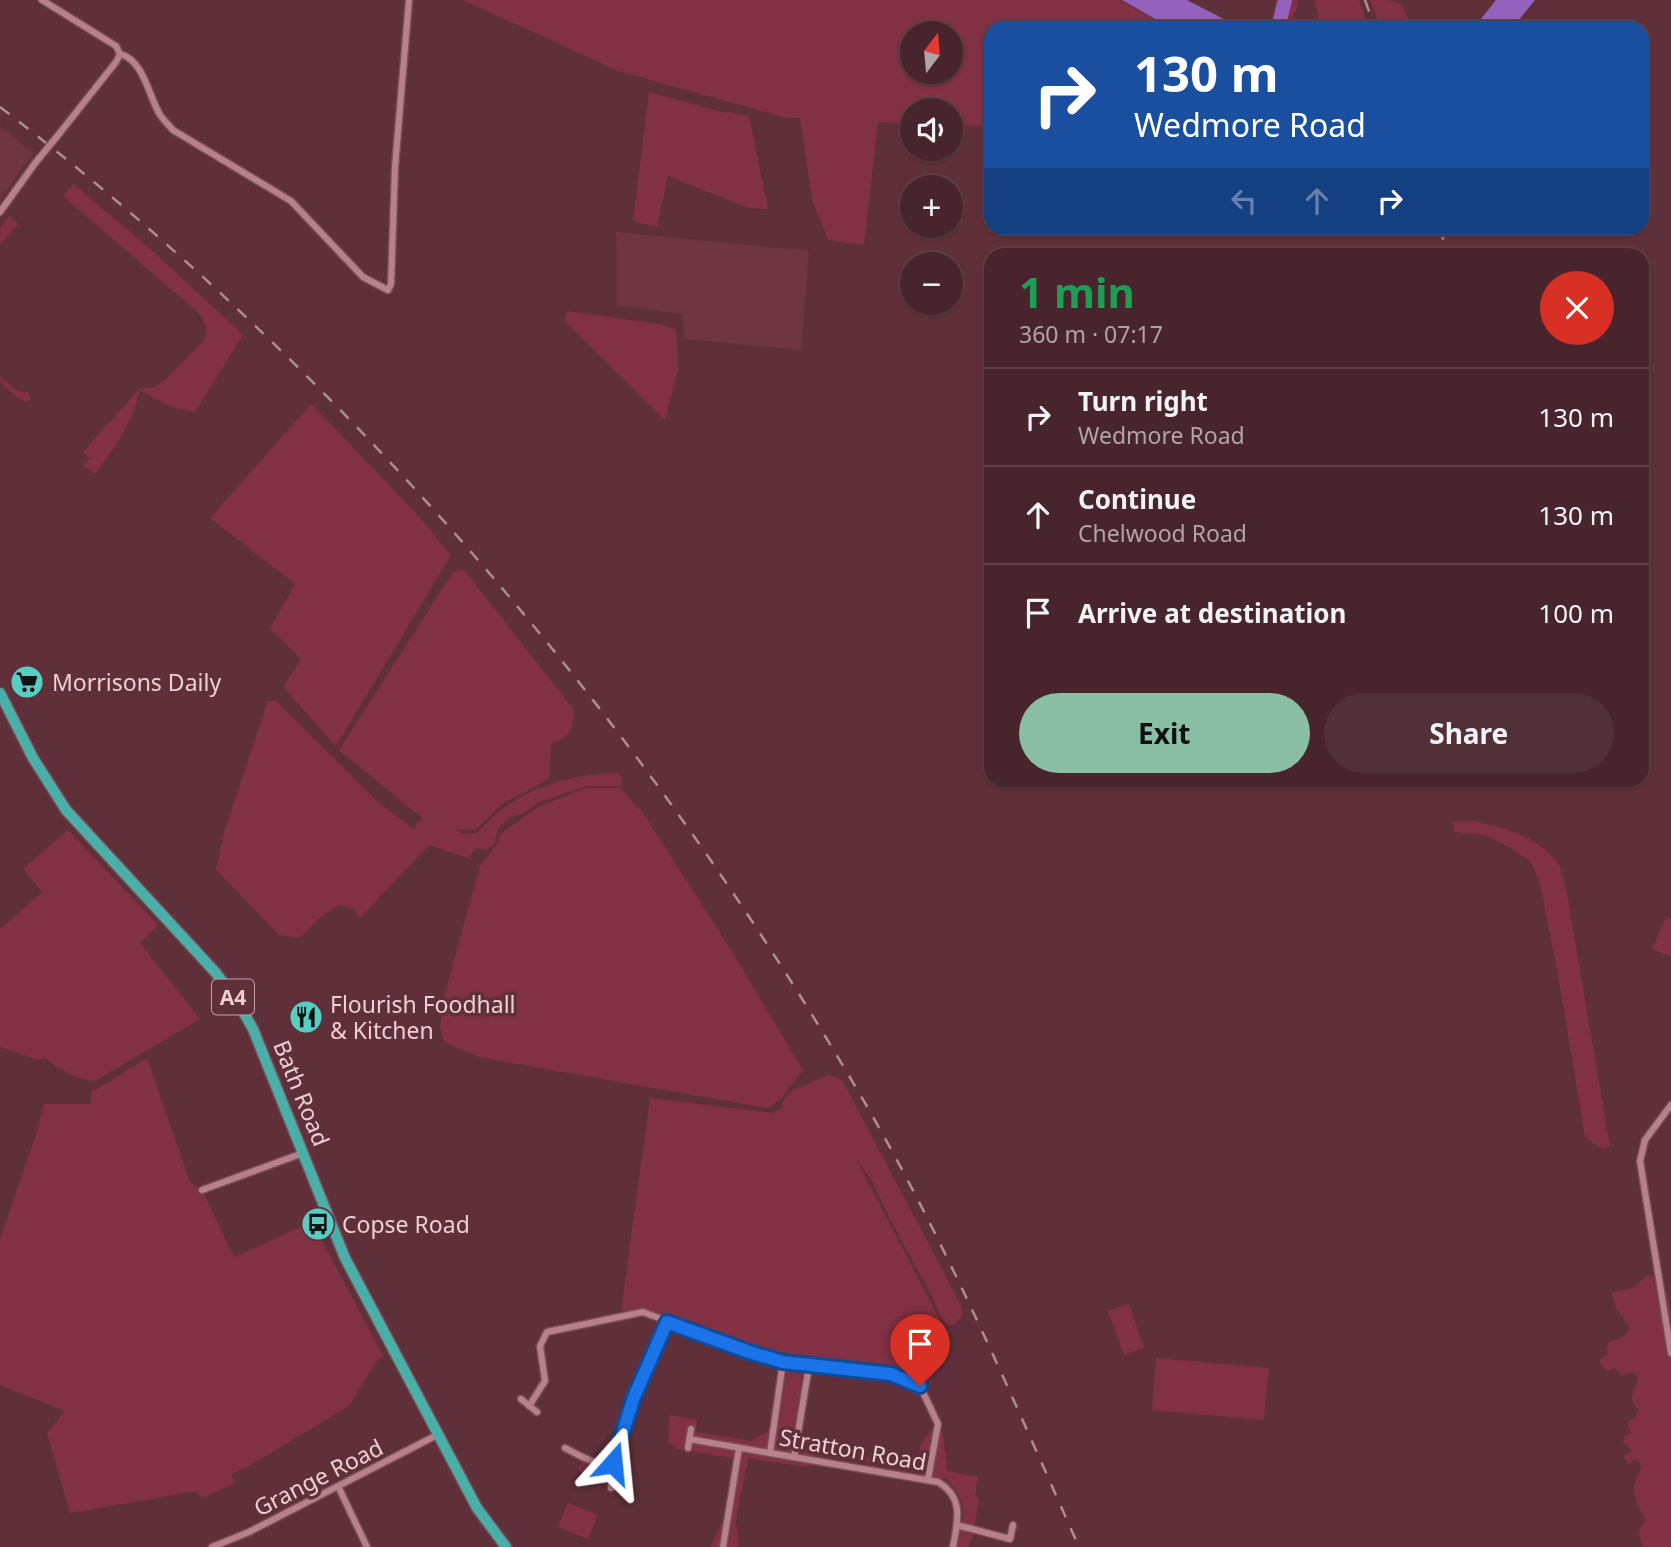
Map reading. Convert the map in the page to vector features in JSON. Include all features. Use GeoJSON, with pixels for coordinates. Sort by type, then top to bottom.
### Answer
{"type":"FeatureCollection","features":[{"type":"Feature","properties":{"kind":"highway","name":"Bath Road"},"geometry":{"type":"LineString","coordinates":[[0,693],[33,758],[66,810],[216,973],[254,1029],[345,1258],[477,1508],[506,1547]]}},
{"type":"Feature","properties":{"kind":"street"},"geometry":{"type":"LineString","coordinates":[[42,0],[116,46],[120,54]]}},
{"type":"Feature","properties":{"kind":"street"},"geometry":{"type":"LineString","coordinates":[[120,54],[130,56],[137,65],[160,116],[173,130],[291,201],[363,277],[388,290],[391,284],[395,167],[409,0]]}},
{"type":"Feature","properties":{"kind":"street"},"geometry":{"type":"LineString","coordinates":[[0,212],[120,54]]}},
{"type":"Feature","properties":{"kind":"street"},"geometry":{"type":"LineString","coordinates":[[1671,1105],[1645,1140],[1640,1161],[1671,1353]]}},
{"type":"Feature","properties":{"kind":"street"},"geometry":{"type":"LineString","coordinates":[[202,1190],[303,1153]]}},
{"type":"Feature","properties":{"kind":"street"},"geometry":{"type":"LineString","coordinates":[[529,1406],[545,1381],[540,1346],[547,1332],[643,1312],[783,1362],[891,1374],[920,1386],[925,1392],[938,1429],[928,1479]]}},
{"type":"Feature","properties":{"kind":"street"},"geometry":{"type":"LineString","coordinates":[[611,1488],[613,1463],[634,1397],[667,1322]]}},
{"type":"Feature","properties":{"kind":"street"},"geometry":{"type":"LineString","coordinates":[[770,1453],[783,1362]]}},
{"type":"Feature","properties":{"kind":"street"},"geometry":{"type":"LineString","coordinates":[[794,1457],[809,1366]]}},
{"type":"Feature","properties":{"kind":"street"},"geometry":{"type":"LineString","coordinates":[[521,1399],[537,1412]]}},
{"type":"Feature","properties":{"kind":"street"},"geometry":{"type":"LineString","coordinates":[[688,1447],[691,1429]]}},
{"type":"Feature","properties":{"kind":"street","name":"Grange Road"},"geometry":{"type":"LineString","coordinates":[[212,1547],[249,1532],[439,1434]]}},
{"type":"Feature","properties":{"kind":"street","name":"Stratton Road"},"geometry":{"type":"LineString","coordinates":[[689,1439],[928,1479],[945,1486],[955,1498],[958,1510],[953,1547]]}},
{"type":"Feature","properties":{"kind":"street"},"geometry":{"type":"LineString","coordinates":[[565,1448],[594,1461],[607,1465],[613,1463]]}},
{"type":"Feature","properties":{"kind":"street"},"geometry":{"type":"LineString","coordinates":[[723,1547],[739,1448]]}},
{"type":"Feature","properties":{"kind":"street"},"geometry":{"type":"LineString","coordinates":[[338,1486],[367,1547]]}},
{"type":"Feature","properties":{"kind":"street"},"geometry":{"type":"LineString","coordinates":[[957,1525],[1010,1539],[1013,1525]]}},
{"type":"Feature","properties":{"kind":"shaded area"},"geometry":{"type":"Polygon","coordinates":[[[463,0],[1119,0],[1157,21],[984,21],[984,126],[963,125],[963,98],[900,98],[900,123],[878,122],[864,245],[828,240],[812,199],[800,118],[787,118],[618,71],[463,0]]]}},
{"type":"Feature","properties":{"kind":"shaded area"},"geometry":{"type":"Polygon","coordinates":[[[1122,0],[1187,0],[1228,21],[1159,21],[1122,0]]]}},
{"type":"Feature","properties":{"kind":"shaded area"},"geometry":{"type":"Polygon","coordinates":[[[1276,0],[1298,0],[1290,21],[1272,21],[1276,0]]]}},
{"type":"Feature","properties":{"kind":"shaded area"},"geometry":{"type":"Polygon","coordinates":[[[1314,0],[1359,0],[1366,21],[1319,21],[1314,0]]]}},
{"type":"Feature","properties":{"kind":"shaded area"},"geometry":{"type":"Polygon","coordinates":[[[1370,0],[1394,1],[1402,7],[1408,21],[1378,21],[1370,0]]]}},
{"type":"Feature","properties":{"kind":"shaded area"},"geometry":{"type":"Polygon","coordinates":[[[1496,0],[1535,0],[1518,21],[1480,21],[1496,0]]]}},
{"type":"Feature","properties":{"kind":"shaded area"},"geometry":{"type":"Polygon","coordinates":[[[649,92],[718,111],[749,116],[768,209],[749,208],[668,176],[657,227],[633,221],[649,92]]]}},
{"type":"Feature","properties":{"kind":"shaded area"},"geometry":{"type":"Polygon","coordinates":[[[0,126],[33,153],[0,199],[0,126]]]}},
{"type":"Feature","properties":{"kind":"shaded area"},"geometry":{"type":"Polygon","coordinates":[[[73,184],[154,252],[243,335],[195,412],[171,407],[139,390],[128,424],[95,474],[83,466],[90,459],[83,452],[139,389],[154,387],[164,381],[205,339],[206,328],[202,316],[63,196],[73,184]]]}},
{"type":"Feature","properties":{"kind":"shaded area"},"geometry":{"type":"Polygon","coordinates":[[[9,216],[18,224],[0,245],[0,228],[9,216]]]}},
{"type":"Feature","properties":{"kind":"shaded area"},"geometry":{"type":"Polygon","coordinates":[[[616,232],[809,251],[801,350],[684,339],[682,314],[617,305],[616,232]]]}},
{"type":"Feature","properties":{"kind":"shaded area"},"geometry":{"type":"Polygon","coordinates":[[[567,311],[659,324],[676,329],[678,370],[665,420],[565,322],[567,311]]]}},
{"type":"Feature","properties":{"kind":"shaded area"},"geometry":{"type":"Polygon","coordinates":[[[0,376],[16,390],[29,393],[30,402],[21,400],[14,394],[0,381],[0,376]]]}},
{"type":"Feature","properties":{"kind":"shaded area"},"geometry":{"type":"Polygon","coordinates":[[[311,404],[415,512],[451,555],[336,746],[283,687],[301,659],[270,629],[295,584],[210,518],[311,404]]]}},
{"type":"Feature","properties":{"kind":"shaded area"},"geometry":{"type":"Polygon","coordinates":[[[464,570],[574,710],[570,732],[551,744],[549,779],[502,804],[476,829],[455,830],[464,834],[477,833],[506,806],[522,796],[558,782],[617,773],[623,778],[621,786],[586,786],[539,802],[524,813],[511,817],[498,828],[494,844],[487,850],[476,848],[468,858],[429,845],[360,918],[353,909],[339,905],[318,919],[301,938],[279,935],[216,870],[223,836],[268,701],[276,701],[377,801],[415,830],[416,824],[423,819],[339,750],[453,572],[464,570]]]}},
{"type":"Feature","properties":{"kind":"shaded area"},"geometry":{"type":"Polygon","coordinates":[[[586,788],[620,788],[643,813],[728,945],[803,1070],[780,1100],[767,1108],[479,1057],[444,1042],[440,1028],[444,997],[480,866],[496,846],[501,833],[540,806],[586,788]]]}},
{"type":"Feature","properties":{"kind":"shaded area"},"geometry":{"type":"Polygon","coordinates":[[[1472,821],[1529,839],[1549,853],[1560,867],[1566,888],[1610,1146],[1602,1149],[1585,1137],[1560,986],[1540,884],[1532,863],[1486,835],[1455,832],[1452,822],[1472,821]]]}},
{"type":"Feature","properties":{"kind":"shaded area"},"geometry":{"type":"Polygon","coordinates":[[[68,830],[158,925],[140,943],[200,1019],[95,1081],[68,1073],[45,1058],[38,1060],[0,1047],[0,929],[42,892],[23,869],[68,830]]]}},
{"type":"Feature","properties":{"kind":"shaded area"},"geometry":{"type":"Polygon","coordinates":[[[1666,917],[1671,919],[1671,957],[1652,949],[1666,917]]]}},
{"type":"Feature","properties":{"kind":"shaded area"},"geometry":{"type":"Polygon","coordinates":[[[147,1058],[190,1182],[202,1190],[234,1257],[312,1222],[384,1357],[378,1359],[349,1406],[231,1474],[235,1483],[202,1498],[197,1491],[70,1513],[47,1433],[65,1411],[0,1385],[0,1239],[44,1104],[91,1104],[91,1091],[147,1058]]]}},
{"type":"Feature","properties":{"kind":"shaded area"},"geometry":{"type":"Polygon","coordinates":[[[829,1075],[842,1080],[961,1305],[963,1315],[954,1325],[942,1320],[873,1182],[855,1157],[945,1330],[931,1339],[923,1349],[914,1378],[891,1368],[807,1363],[740,1344],[646,1310],[621,1311],[650,1098],[773,1113],[783,1107],[781,1104],[793,1090],[829,1075]]]}},
{"type":"Feature","properties":{"kind":"shaded area"},"geometry":{"type":"Polygon","coordinates":[[[1648,1274],[1656,1279],[1659,1295],[1668,1293],[1671,1318],[1671,1547],[1643,1547],[1638,1532],[1646,1519],[1638,1506],[1635,1493],[1636,1480],[1642,1467],[1636,1459],[1628,1464],[1623,1456],[1632,1451],[1623,1442],[1626,1435],[1632,1433],[1628,1421],[1634,1418],[1639,1409],[1633,1404],[1632,1396],[1638,1378],[1633,1372],[1621,1376],[1614,1368],[1605,1370],[1599,1361],[1608,1354],[1606,1350],[1609,1342],[1625,1336],[1630,1327],[1617,1310],[1611,1292],[1632,1289],[1648,1274]]]}},
{"type":"Feature","properties":{"kind":"shaded area"},"geometry":{"type":"Polygon","coordinates":[[[1129,1304],[1144,1348],[1124,1355],[1108,1311],[1129,1304]]]}},
{"type":"Feature","properties":{"kind":"shaded area"},"geometry":{"type":"Polygon","coordinates":[[[1156,1358],[1269,1368],[1264,1420],[1152,1410],[1156,1358]]]}},
{"type":"Feature","properties":{"kind":"shaded area"},"geometry":{"type":"Polygon","coordinates":[[[790,1367],[801,1369],[803,1373],[795,1427],[819,1451],[916,1465],[921,1444],[931,1430],[943,1432],[947,1471],[978,1477],[975,1496],[979,1498],[969,1547],[958,1547],[962,1503],[946,1478],[915,1474],[914,1470],[814,1455],[814,1463],[806,1467],[748,1458],[736,1520],[739,1547],[710,1547],[723,1520],[732,1510],[740,1459],[676,1449],[668,1441],[669,1415],[697,1420],[696,1432],[751,1441],[779,1425],[787,1370],[790,1367]]]}},
{"type":"Feature","properties":{"kind":"shaded area"},"geometry":{"type":"Polygon","coordinates":[[[587,1461],[605,1470],[605,1485],[590,1479],[577,1469],[587,1461]]]}},
{"type":"Feature","properties":{"kind":"shaded area"},"geometry":{"type":"Polygon","coordinates":[[[568,1503],[598,1515],[588,1539],[558,1527],[568,1503]]]}},
{"type":"Feature","properties":{"kind":"waterway"},"geometry":{"type":"LineString","coordinates":[[1280,21],[1285,0]]}},
{"type":"Feature","properties":{"kind":"railway"},"geometry":{"type":"LineString","coordinates":[[1365,0],[1372,21]]}},
{"type":"Feature","properties":{"kind":"railway"},"geometry":{"type":"LineString","coordinates":[[0,107],[129,211],[253,323],[371,442],[483,566],[590,696],[690,830],[783,969],[869,1110],[954,1271],[1079,1547]]}},
{"type":"Feature","properties":{"kind":"railway"},"geometry":{"type":"LineString","coordinates":[[1442,235],[1446,248]]}},
{"type":"Feature","properties":{"kind":"place","name":"Morrisons Daily"},"geometry":{"type":"Point","coordinates":[27,682]}},
{"type":"Feature","properties":{"kind":"place","name":"Flourish Foodhall & Kitchen"},"geometry":{"type":"Point","coordinates":[306,1017]}},
{"type":"Feature","properties":{"kind":"place","name":"Copse Road"},"geometry":{"type":"Point","coordinates":[318,1224]}},
{"type":"Feature","properties":{"kind":"route"},"geometry":{"type":"LineString","coordinates":[[613,1463],[634,1397],[667,1322],[783,1362],[891,1374],[920,1386]]}}]}
